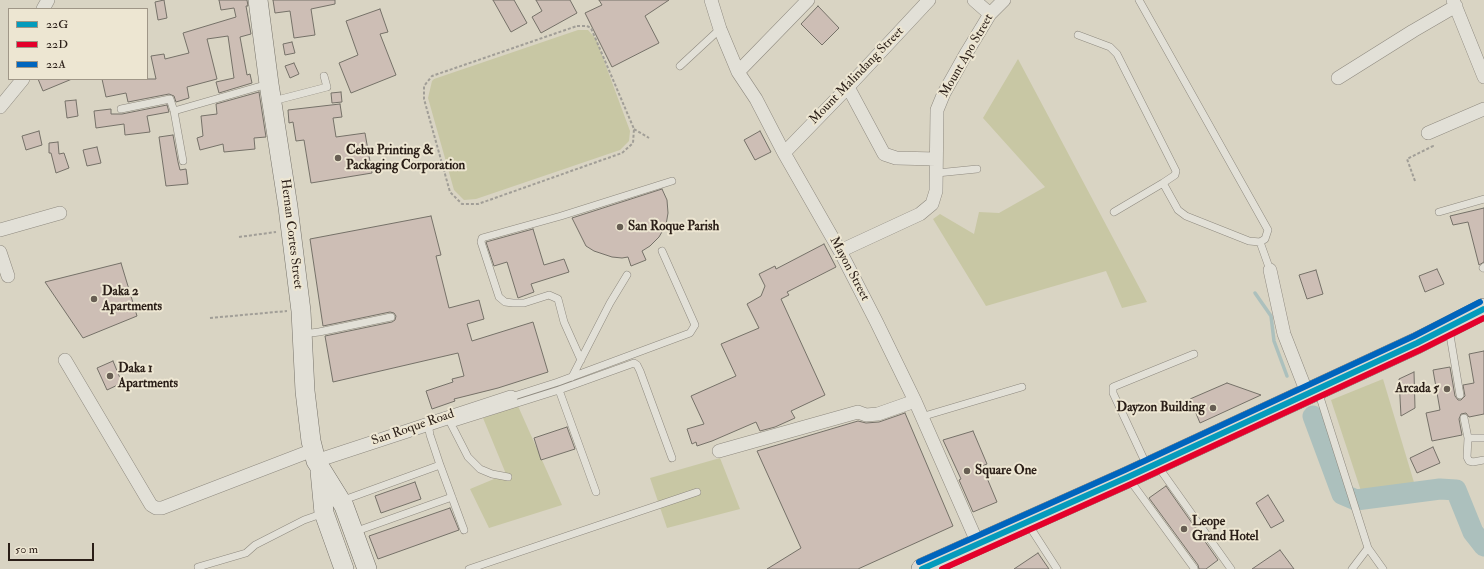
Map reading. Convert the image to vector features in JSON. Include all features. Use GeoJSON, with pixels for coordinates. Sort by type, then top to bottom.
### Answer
{"type":"FeatureCollection","features":[{"type":"Feature","properties":{"kind":"main road","name":"Hernan Cortes Street"},"geometry":{"type":"LineString","coordinates":[[258,0],[291,230],[301,311],[305,391],[316,459],[356,569]]}},
{"type":"Feature","properties":{"kind":"main road"},"geometry":{"type":"LineString","coordinates":[[922,569],[1152,466],[1449,327],[1484,309]]}},
{"type":"Feature","properties":{"kind":"main road","name":"Hernan Cortes Street"},"geometry":{"type":"LineString","coordinates":[[333,508],[344,506],[367,569]]}},
{"type":"Feature","properties":{"kind":"main road","name":"Hernan Cortes Street"},"geometry":{"type":"LineString","coordinates":[[333,508],[344,569]]}},
{"type":"Feature","properties":{"kind":"street","name":"Mayon Street"},"geometry":{"type":"LineString","coordinates":[[711,0],[720,29],[738,72],[756,99],[784,153],[840,251],[915,401],[978,544]]}},
{"type":"Feature","properties":{"kind":"street"},"geometry":{"type":"LineString","coordinates":[[738,72],[808,0]]}},
{"type":"Feature","properties":{"kind":"street","name":"Mount Malindang Street"},"geometry":{"type":"LineString","coordinates":[[784,153],[848,87],[928,0]]}},
{"type":"Feature","properties":{"kind":"street"},"geometry":{"type":"LineString","coordinates":[[974,0],[990,14]]}},
{"type":"Feature","properties":{"kind":"street","name":"Mount Apo Street"},"geometry":{"type":"LineString","coordinates":[[840,251],[920,214],[932,204],[936,191],[937,173],[937,110],[944,93],[990,14],[1004,0]]}},
{"type":"Feature","properties":{"kind":"street"},"geometry":{"type":"LineString","coordinates":[[1338,78],[1413,31],[1454,3],[1484,77]]}},
{"type":"Feature","properties":{"kind":"street"},"geometry":{"type":"LineString","coordinates":[[0,107],[22,80]]}},
{"type":"Feature","properties":{"kind":"street"},"geometry":{"type":"LineString","coordinates":[[848,87],[884,154],[896,158],[936,159]]}},
{"type":"Feature","properties":{"kind":"street"},"geometry":{"type":"LineString","coordinates":[[1428,133],[1484,109]]}},
{"type":"Feature","properties":{"kind":"street"},"geometry":{"type":"LineString","coordinates":[[0,230],[60,212]]}},
{"type":"Feature","properties":{"kind":"street"},"geometry":{"type":"LineString","coordinates":[[0,252],[8,276]]}},
{"type":"Feature","properties":{"kind":"street"},"geometry":{"type":"LineString","coordinates":[[1270,270],[1284,334],[1312,391]]}},
{"type":"Feature","properties":{"kind":"street","name":"San Roque Road"},"geometry":{"type":"LineString","coordinates":[[65,360],[151,505],[156,508],[162,508],[428,424],[449,420],[511,396]]}},
{"type":"Feature","properties":{"kind":"street"},"geometry":{"type":"LineString","coordinates":[[719,450],[858,412],[866,415],[878,414],[915,401]]}},
{"type":"Feature","properties":{"kind":"lane"},"geometry":{"type":"LineString","coordinates":[[1139,0],[1268,230],[1265,240],[1260,242],[1249,241],[1186,216],[1178,210],[1163,183]]}},
{"type":"Feature","properties":{"kind":"lane"},"geometry":{"type":"LineString","coordinates":[[680,66],[720,29]]}},
{"type":"Feature","properties":{"kind":"lane"},"geometry":{"type":"LineString","coordinates":[[1078,35],[1110,47],[1117,54],[1176,171],[1175,175],[1163,183],[1114,212]]}},
{"type":"Feature","properties":{"kind":"lane"},"geometry":{"type":"LineString","coordinates":[[174,111],[271,92],[327,87],[324,76]]}},
{"type":"Feature","properties":{"kind":"lane"},"geometry":{"type":"LineString","coordinates":[[122,109],[170,99],[174,111],[183,161]]}},
{"type":"Feature","properties":{"kind":"lane"},"geometry":{"type":"LineString","coordinates":[[937,173],[977,170]]}},
{"type":"Feature","properties":{"kind":"lane"},"geometry":{"type":"LineString","coordinates":[[581,360],[564,322],[558,299],[549,295],[524,303],[513,303],[505,302],[499,297],[481,242],[482,238],[561,216],[672,181]]}},
{"type":"Feature","properties":{"kind":"lane"},"geometry":{"type":"LineString","coordinates":[[1439,212],[1484,199]]}},
{"type":"Feature","properties":{"kind":"lane"},"geometry":{"type":"LineString","coordinates":[[1260,242],[1270,270]]}},
{"type":"Feature","properties":{"kind":"lane"},"geometry":{"type":"LineString","coordinates":[[511,396],[572,377],[690,333],[695,325],[662,251]]}},
{"type":"Feature","properties":{"kind":"lane"},"geometry":{"type":"LineString","coordinates":[[572,377],[610,303],[627,275]]}},
{"type":"Feature","properties":{"kind":"lane"},"geometry":{"type":"LineString","coordinates":[[302,334],[392,317]]}},
{"type":"Feature","properties":{"kind":"lane"},"geometry":{"type":"LineString","coordinates":[[1449,327],[1460,394]]}},
{"type":"Feature","properties":{"kind":"lane"},"geometry":{"type":"LineString","coordinates":[[1194,354],[1113,387],[1113,393],[1152,466],[1231,569]]}},
{"type":"Feature","properties":{"kind":"lane"},"geometry":{"type":"LineString","coordinates":[[508,477],[492,474],[480,469],[468,457],[449,420],[559,390],[634,363],[640,371],[672,458]]}},
{"type":"Feature","properties":{"kind":"lane"},"geometry":{"type":"LineString","coordinates":[[921,417],[1022,387]]}},
{"type":"Feature","properties":{"kind":"lane"},"geometry":{"type":"LineString","coordinates":[[559,390],[596,492]]}},
{"type":"Feature","properties":{"kind":"lane"},"geometry":{"type":"LineString","coordinates":[[1312,391],[1350,493],[1368,548],[1383,569]]}},
{"type":"Feature","properties":{"kind":"lane"},"geometry":{"type":"LineString","coordinates":[[1464,418],[1468,438],[1467,457],[1473,462],[1484,460]]}},
{"type":"Feature","properties":{"kind":"lane"},"geometry":{"type":"LineString","coordinates":[[428,424],[440,465],[464,530]]}},
{"type":"Feature","properties":{"kind":"lane"},"geometry":{"type":"LineString","coordinates":[[1468,438],[1484,438]]}},
{"type":"Feature","properties":{"kind":"lane"},"geometry":{"type":"LineString","coordinates":[[198,567],[246,553],[255,545],[304,520],[440,465]]}},
{"type":"Feature","properties":{"kind":"lane"},"geometry":{"type":"LineString","coordinates":[[1128,477],[1194,568]]}},
{"type":"Feature","properties":{"kind":"lane"},"geometry":{"type":"LineString","coordinates":[[469,569],[697,492]]}},
{"type":"Feature","properties":{"kind":"lane"},"geometry":{"type":"LineString","coordinates":[[354,532],[452,497]]}},
{"type":"Feature","properties":{"kind":"lane"},"geometry":{"type":"LineString","coordinates":[[1027,522],[1057,569]]}},
{"type":"Feature","properties":{"kind":"lane"},"geometry":{"type":"LineString","coordinates":[[1352,569],[1368,548]]}},
{"type":"Feature","properties":{"kind":"path"},"geometry":{"type":"LineString","coordinates":[[634,129],[633,143],[622,153],[478,204],[462,204],[450,192],[424,99],[424,86],[432,76],[577,26],[587,26],[591,28],[634,129],[649,138]]}},
{"type":"Feature","properties":{"kind":"path"},"geometry":{"type":"LineString","coordinates":[[1415,181],[1407,159],[1434,146],[1428,133]]}},
{"type":"Feature","properties":{"kind":"path"},"geometry":{"type":"LineString","coordinates":[[239,237],[291,230]]}},
{"type":"Feature","properties":{"kind":"path"},"geometry":{"type":"LineString","coordinates":[[210,318],[277,311],[301,311]]}},
{"type":"Feature","properties":{"kind":"green space"},"geometry":{"type":"Polygon","coordinates":[[[578,30],[588,30],[596,39],[630,131],[629,141],[620,150],[476,199],[464,200],[454,190],[428,98],[432,81],[434,79],[578,30]]]}},
{"type":"Feature","properties":{"kind":"green space"},"geometry":{"type":"Polygon","coordinates":[[[1018,59],[1147,302],[1122,308],[1106,271],[986,306],[933,219],[940,214],[974,234],[979,212],[999,213],[1045,187],[983,118],[1018,59]]]}},
{"type":"Feature","properties":{"kind":"green space"},"geometry":{"type":"Polygon","coordinates":[[[1383,379],[1416,489],[1362,494],[1331,400],[1383,379]]]}},
{"type":"Feature","properties":{"kind":"green space"},"geometry":{"type":"Polygon","coordinates":[[[518,406],[562,505],[489,528],[470,489],[506,474],[483,418],[518,406]]]}},
{"type":"Feature","properties":{"kind":"green space"},"geometry":{"type":"Polygon","coordinates":[[[720,458],[740,509],[667,528],[650,478],[720,458]]]}},
{"type":"Feature","properties":{"kind":"building"},"geometry":{"type":"Polygon","coordinates":[[[164,0],[167,18],[158,20],[155,2],[164,0]]]}},
{"type":"Feature","properties":{"kind":"building"},"geometry":{"type":"Polygon","coordinates":[[[219,0],[247,0],[248,6],[246,6],[251,34],[240,37],[247,75],[250,74],[252,83],[219,93],[216,82],[234,78],[228,36],[207,39],[217,79],[187,87],[189,98],[176,102],[174,96],[169,94],[128,102],[126,93],[106,97],[102,80],[156,79],[151,56],[164,54],[165,59],[189,53],[183,33],[236,17],[234,8],[221,10],[219,0]]]}},
{"type":"Feature","properties":{"kind":"building"},"geometry":{"type":"Polygon","coordinates":[[[273,0],[335,0],[335,4],[311,9],[315,35],[294,38],[290,11],[275,13],[273,0]]]}},
{"type":"Feature","properties":{"kind":"building"},"geometry":{"type":"Polygon","coordinates":[[[493,0],[514,0],[527,23],[511,32],[493,0]]]}},
{"type":"Feature","properties":{"kind":"building"},"geometry":{"type":"Polygon","coordinates":[[[536,0],[570,0],[577,13],[541,33],[532,17],[542,11],[536,0]]]}},
{"type":"Feature","properties":{"kind":"building"},"geometry":{"type":"Polygon","coordinates":[[[599,0],[669,0],[645,16],[659,43],[612,67],[585,13],[602,5],[599,0]]]}},
{"type":"Feature","properties":{"kind":"building"},"geometry":{"type":"Polygon","coordinates":[[[818,6],[839,28],[822,45],[801,24],[818,6]]]}},
{"type":"Feature","properties":{"kind":"building"},"geometry":{"type":"Polygon","coordinates":[[[380,9],[388,32],[380,34],[396,75],[351,93],[339,63],[358,55],[346,21],[380,9]]]}},
{"type":"Feature","properties":{"kind":"building"},"geometry":{"type":"Polygon","coordinates":[[[292,42],[295,53],[285,55],[283,44],[292,42]]]}},
{"type":"Feature","properties":{"kind":"building"},"geometry":{"type":"Polygon","coordinates":[[[294,63],[299,74],[290,78],[285,66],[294,63]]]}},
{"type":"Feature","properties":{"kind":"building"},"geometry":{"type":"Polygon","coordinates":[[[38,80],[70,80],[43,91],[38,80]]]}},
{"type":"Feature","properties":{"kind":"building"},"geometry":{"type":"Polygon","coordinates":[[[259,92],[266,137],[254,138],[255,149],[224,152],[223,144],[200,150],[197,138],[203,136],[201,116],[217,114],[216,104],[259,92]]]}},
{"type":"Feature","properties":{"kind":"building"},"geometry":{"type":"Polygon","coordinates":[[[341,92],[342,102],[332,103],[331,93],[341,92]]]}},
{"type":"Feature","properties":{"kind":"building"},"geometry":{"type":"Polygon","coordinates":[[[76,100],[78,116],[67,118],[65,101],[76,100]]]}},
{"type":"Feature","properties":{"kind":"building","name":"Cebu Printing & Packaging Corporation"},"geometry":{"type":"Polygon","coordinates":[[[340,104],[342,117],[333,118],[336,137],[365,133],[372,173],[311,183],[304,140],[296,141],[293,122],[289,123],[288,110],[340,104]]]}},
{"type":"Feature","properties":{"kind":"building"},"geometry":{"type":"Polygon","coordinates":[[[167,105],[169,112],[147,116],[150,132],[125,135],[124,124],[96,128],[94,111],[111,109],[111,114],[122,114],[167,105]]]}},
{"type":"Feature","properties":{"kind":"building"},"geometry":{"type":"Polygon","coordinates":[[[39,131],[42,145],[26,150],[22,136],[39,131]]]}},
{"type":"Feature","properties":{"kind":"building"},"geometry":{"type":"Polygon","coordinates":[[[760,131],[771,152],[755,160],[744,140],[760,131]]]}},
{"type":"Feature","properties":{"kind":"building"},"geometry":{"type":"Polygon","coordinates":[[[173,135],[180,170],[186,169],[188,184],[166,186],[159,137],[173,135]]]}},
{"type":"Feature","properties":{"kind":"building"},"geometry":{"type":"Polygon","coordinates":[[[58,142],[59,154],[64,153],[69,168],[56,173],[51,153],[49,153],[49,143],[58,142]]]}},
{"type":"Feature","properties":{"kind":"building"},"geometry":{"type":"Polygon","coordinates":[[[97,147],[101,163],[87,166],[83,150],[97,147]]]}},
{"type":"Feature","properties":{"kind":"building","name":"San Roque Parish"},"geometry":{"type":"Polygon","coordinates":[[[662,189],[667,200],[668,213],[666,225],[659,237],[650,246],[642,251],[646,260],[631,266],[628,257],[612,257],[594,251],[586,246],[572,218],[662,189]]]}},
{"type":"Feature","properties":{"kind":"building"},"geometry":{"type":"Polygon","coordinates":[[[1484,208],[1484,262],[1479,265],[1468,222],[1453,225],[1450,216],[1484,208]]]}},
{"type":"Feature","properties":{"kind":"building"},"geometry":{"type":"Polygon","coordinates":[[[431,216],[441,255],[436,256],[449,308],[479,300],[484,319],[467,324],[472,341],[533,322],[548,372],[498,388],[454,399],[455,401],[432,409],[426,391],[453,382],[452,379],[464,376],[458,353],[333,382],[325,336],[392,322],[395,320],[396,316],[394,313],[390,312],[323,326],[310,239],[431,216]]]}},
{"type":"Feature","properties":{"kind":"building"},"geometry":{"type":"Polygon","coordinates":[[[533,229],[544,265],[564,259],[569,272],[531,284],[534,292],[518,298],[507,262],[494,266],[486,242],[533,229]]]}},
{"type":"Feature","properties":{"kind":"building"},"geometry":{"type":"Polygon","coordinates":[[[824,244],[836,267],[787,292],[789,295],[781,299],[825,395],[791,411],[795,418],[775,427],[760,431],[756,422],[712,441],[697,446],[696,442],[692,444],[687,429],[704,424],[691,396],[736,376],[721,344],[759,328],[747,304],[761,296],[765,286],[759,274],[775,266],[776,269],[824,244]]]}},
{"type":"Feature","properties":{"kind":"building","name":"Daka 2 Apartments"},"geometry":{"type":"Polygon","coordinates":[[[121,263],[137,316],[83,338],[45,282],[121,263]]]}},
{"type":"Feature","properties":{"kind":"building"},"geometry":{"type":"Polygon","coordinates":[[[1437,269],[1444,284],[1425,292],[1419,276],[1437,269]]]}},
{"type":"Feature","properties":{"kind":"building"},"geometry":{"type":"Polygon","coordinates":[[[1316,270],[1323,294],[1307,299],[1299,275],[1316,270]]]}},
{"type":"Feature","properties":{"kind":"building","name":"Arcada 5"},"geometry":{"type":"Polygon","coordinates":[[[1484,351],[1484,414],[1469,417],[1466,413],[1461,414],[1459,419],[1462,435],[1432,441],[1426,413],[1440,410],[1433,370],[1450,367],[1455,396],[1458,400],[1461,400],[1465,396],[1463,385],[1474,383],[1469,354],[1484,351]]]}},
{"type":"Feature","properties":{"kind":"building","name":"Daka 1 Apartments"},"geometry":{"type":"Polygon","coordinates":[[[113,361],[122,383],[107,390],[97,368],[113,361]]]}},
{"type":"Feature","properties":{"kind":"building"},"geometry":{"type":"Polygon","coordinates":[[[1414,372],[1415,408],[1401,416],[1399,379],[1414,372]]]}},
{"type":"Feature","properties":{"kind":"building","name":"Dayzon Building"},"geometry":{"type":"Polygon","coordinates":[[[1227,383],[1261,395],[1200,423],[1190,399],[1227,383]]]}},
{"type":"Feature","properties":{"kind":"building"},"geometry":{"type":"Polygon","coordinates":[[[905,413],[953,526],[858,569],[767,569],[801,548],[757,451],[858,421],[866,423],[879,422],[905,413]]]}},
{"type":"Feature","properties":{"kind":"building"},"geometry":{"type":"Polygon","coordinates":[[[567,427],[575,449],[541,460],[534,438],[567,427]]]}},
{"type":"Feature","properties":{"kind":"building","name":"Square One"},"geometry":{"type":"Polygon","coordinates":[[[973,431],[987,464],[982,466],[997,502],[973,512],[959,480],[961,479],[943,440],[973,431]]]}},
{"type":"Feature","properties":{"kind":"building"},"geometry":{"type":"Polygon","coordinates":[[[1433,447],[1440,463],[1417,473],[1410,458],[1433,447]]]}},
{"type":"Feature","properties":{"kind":"building"},"geometry":{"type":"Polygon","coordinates":[[[415,482],[421,499],[381,513],[375,496],[415,482]]]}},
{"type":"Feature","properties":{"kind":"building","name":"Leope Grand Hotel"},"geometry":{"type":"Polygon","coordinates":[[[1166,486],[1218,560],[1206,569],[1199,569],[1198,565],[1149,498],[1166,486]]]}},
{"type":"Feature","properties":{"kind":"building"},"geometry":{"type":"Polygon","coordinates":[[[1268,495],[1284,521],[1271,528],[1256,503],[1268,495]]]}},
{"type":"Feature","properties":{"kind":"building"},"geometry":{"type":"Polygon","coordinates":[[[450,508],[459,530],[378,559],[369,536],[450,508]]]}},
{"type":"Feature","properties":{"kind":"building"},"geometry":{"type":"Polygon","coordinates":[[[1280,550],[1294,569],[1252,569],[1280,550]]]}},
{"type":"Feature","properties":{"kind":"building"},"geometry":{"type":"Polygon","coordinates":[[[1038,553],[1049,569],[1014,569],[1038,553]]]}},
{"type":"Feature","properties":{"kind":"waterway"},"geometry":{"type":"LineString","coordinates":[[1255,293],[1271,316],[1274,341],[1287,376]]}},
{"type":"Feature","properties":{"kind":"waterway"},"geometry":{"type":"LineString","coordinates":[[1313,416],[1342,494],[1356,500],[1440,489],[1456,490],[1473,532],[1484,546]]}},
{"type":"Feature","properties":{"kind":"transit line","name":"22A"},"geometry":{"type":"LineString","coordinates":[[919,562],[1125,470],[1414,336],[1480,302]]}},
{"type":"Feature","properties":{"kind":"transit line","name":"22G"},"geometry":{"type":"LineString","coordinates":[[922,569],[1128,477],[1417,343],[1484,309]]}},
{"type":"Feature","properties":{"kind":"transit line","name":"22D"},"geometry":{"type":"LineString","coordinates":[[942,569],[1131,484],[1420,350],[1484,318]]}},
{"type":"Feature","properties":{"kind":"place","name":"Cebu Printing & Packaging Corporation"},"geometry":{"type":"Point","coordinates":[338,158]}},
{"type":"Feature","properties":{"kind":"place","name":"San Roque Parish"},"geometry":{"type":"Point","coordinates":[620,227]}},
{"type":"Feature","properties":{"kind":"place","name":"Daka 2 Apartments"},"geometry":{"type":"Point","coordinates":[94,299]}},
{"type":"Feature","properties":{"kind":"place","name":"Daka 1 Apartments"},"geometry":{"type":"Point","coordinates":[110,376]}},
{"type":"Feature","properties":{"kind":"place","name":"Arcada 5"},"geometry":{"type":"Point","coordinates":[1447,389]}},
{"type":"Feature","properties":{"kind":"place","name":"Dayzon Building"},"geometry":{"type":"Point","coordinates":[1213,408]}},
{"type":"Feature","properties":{"kind":"place","name":"Square One"},"geometry":{"type":"Point","coordinates":[967,471]}},
{"type":"Feature","properties":{"kind":"place","name":"Leope Grand Hotel"},"geometry":{"type":"Point","coordinates":[1184,529]}}]}
